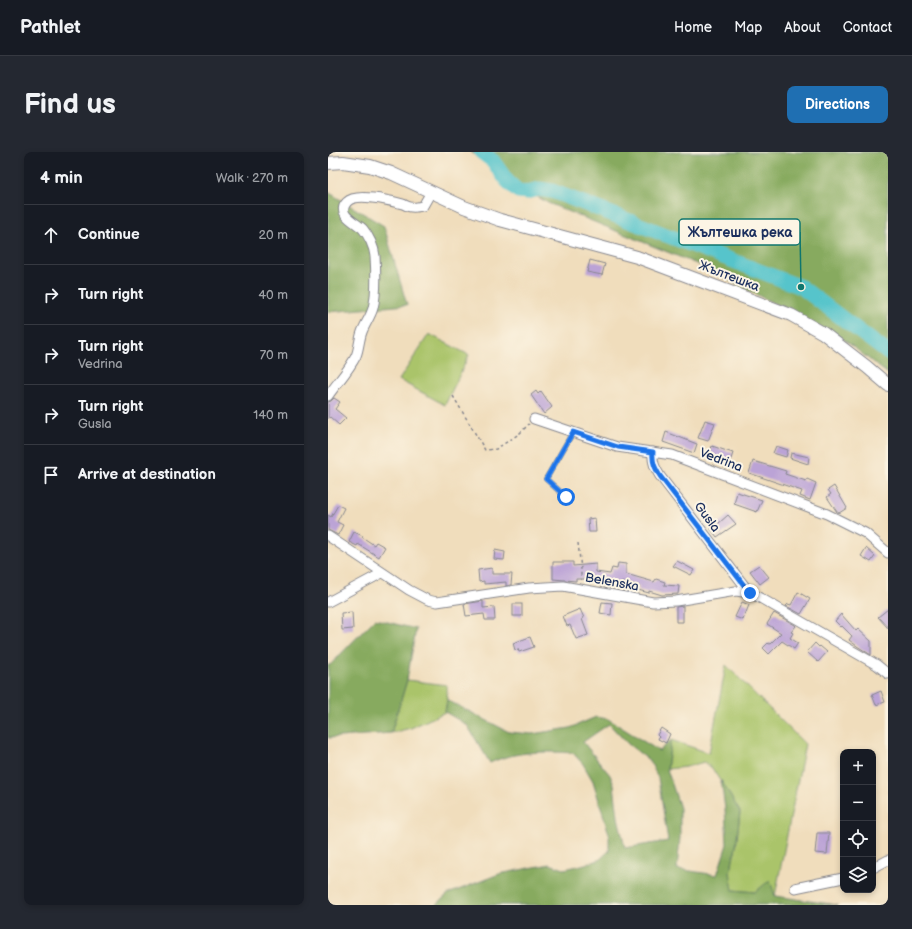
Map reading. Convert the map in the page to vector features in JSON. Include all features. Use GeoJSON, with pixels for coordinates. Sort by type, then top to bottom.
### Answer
{"type":"FeatureCollection","features":[{"type":"Feature","properties":{"kind":"main road","name":"Жълтешка"},"geometry":{"type":"LineString","coordinates":[[328,163],[343,162],[370,166],[464,207],[500,220],[637,257],[791,315],[823,333],[888,385]]}},
{"type":"Feature","properties":{"kind":"street"},"geometry":{"type":"LineString","coordinates":[[328,396],[356,354],[361,335],[373,308],[374,300],[376,264],[375,252],[362,227],[349,219],[345,214],[344,208],[346,203],[356,198],[364,198],[378,199],[411,207],[419,207],[423,206],[431,192]]}},
{"type":"Feature","properties":{"kind":"street","name":"Vedrina"},"geometry":{"type":"LineString","coordinates":[[534,418],[618,447],[672,455],[826,514],[865,533],[888,553]]}},
{"type":"Feature","properties":{"kind":"street","name":"Gusla"},"geometry":{"type":"LineString","coordinates":[[653,452],[654,466],[660,476],[750,593]]}},
{"type":"Feature","properties":{"kind":"street","name":"Belenska"},"geometry":{"type":"LineString","coordinates":[[328,536],[419,596],[437,602],[530,588],[562,586],[653,602],[676,601],[736,591],[750,593],[877,665],[888,674]]}},
{"type":"Feature","properties":{"kind":"street"},"geometry":{"type":"LineString","coordinates":[[328,602],[382,573]]}},
{"type":"Feature","properties":{"kind":"street"},"geometry":{"type":"LineString","coordinates":[[876,866],[888,860]]}},
{"type":"Feature","properties":{"kind":"street"},"geometry":{"type":"LineString","coordinates":[[796,888],[840,879]]}},
{"type":"Feature","properties":{"kind":"lane"},"geometry":{"type":"LineString","coordinates":[[566,497],[546,479],[573,432]]}},
{"type":"Feature","properties":{"kind":"path"},"geometry":{"type":"LineString","coordinates":[[453,396],[485,450],[496,449],[519,434],[534,418]]}},
{"type":"Feature","properties":{"kind":"path"},"geometry":{"type":"LineString","coordinates":[[578,543],[581,569],[580,590]]}},
{"type":"Feature","properties":{"kind":"green space"},"geometry":{"type":"Polygon","coordinates":[[[471,152],[888,152],[888,374],[843,339],[699,265],[548,203],[504,177],[471,152]]]}},
{"type":"Feature","properties":{"kind":"green space"},"geometry":{"type":"Polygon","coordinates":[[[328,192],[384,226],[407,305],[328,312],[328,192]]]}},
{"type":"Feature","properties":{"kind":"green space"},"geometry":{"type":"Polygon","coordinates":[[[429,334],[469,355],[445,405],[399,380],[429,334]]]}},
{"type":"Feature","properties":{"kind":"green space"},"geometry":{"type":"Polygon","coordinates":[[[375,619],[416,629],[407,680],[391,733],[328,738],[328,665],[330,665],[375,619]]]}},
{"type":"Feature","properties":{"kind":"green space"},"geometry":{"type":"Polygon","coordinates":[[[726,665],[805,744],[775,896],[732,890],[730,872],[736,847],[740,812],[712,768],[704,762],[686,767],[667,769],[671,740],[709,753],[726,665]]]}},
{"type":"Feature","properties":{"kind":"green space"},"geometry":{"type":"Polygon","coordinates":[[[407,680],[447,685],[445,712],[411,728],[391,733],[407,680]]]}},
{"type":"Feature","properties":{"kind":"green space"},"geometry":{"type":"Polygon","coordinates":[[[447,700],[509,732],[532,734],[570,728],[596,717],[608,719],[659,751],[671,740],[667,769],[680,808],[680,838],[677,869],[717,875],[727,844],[725,809],[721,780],[740,812],[736,847],[730,872],[733,890],[755,892],[770,880],[775,896],[837,905],[436,905],[448,894],[499,874],[550,864],[564,869],[599,860],[609,851],[609,834],[593,781],[583,764],[573,753],[552,752],[520,754],[490,763],[467,725],[445,712],[447,700]],[[609,724],[583,742],[610,775],[614,785],[618,817],[625,848],[668,841],[658,778],[650,761],[628,744],[609,724]]]}},
{"type":"Feature","properties":{"kind":"building"},"geometry":{"type":"Polygon","coordinates":[[[590,260],[605,264],[602,275],[587,272],[590,260]]]}},
{"type":"Feature","properties":{"kind":"building"},"geometry":{"type":"Polygon","coordinates":[[[536,391],[538,394],[541,391],[552,407],[544,414],[531,395],[536,391]]]}},
{"type":"Feature","properties":{"kind":"building"},"geometry":{"type":"Polygon","coordinates":[[[334,398],[340,402],[335,409],[346,418],[339,425],[330,417],[328,419],[328,402],[334,398]]]}},
{"type":"Feature","properties":{"kind":"building"},"geometry":{"type":"Polygon","coordinates":[[[705,420],[715,423],[708,441],[698,438],[705,420]]]}},
{"type":"Feature","properties":{"kind":"building"},"geometry":{"type":"Polygon","coordinates":[[[666,432],[697,444],[694,453],[663,442],[666,432]]]}},
{"type":"Feature","properties":{"kind":"building"},"geometry":{"type":"Polygon","coordinates":[[[712,446],[733,453],[729,465],[708,458],[712,446]]]}},
{"type":"Feature","properties":{"kind":"building"},"geometry":{"type":"Polygon","coordinates":[[[776,446],[788,450],[786,457],[773,453],[776,446]]]}},
{"type":"Feature","properties":{"kind":"building"},"geometry":{"type":"Polygon","coordinates":[[[791,453],[809,457],[808,464],[790,458],[791,453]]]}},
{"type":"Feature","properties":{"kind":"building"},"geometry":{"type":"Polygon","coordinates":[[[753,461],[786,471],[785,474],[806,481],[807,479],[816,483],[810,500],[800,496],[802,491],[749,473],[753,461]]]}},
{"type":"Feature","properties":{"kind":"building"},"geometry":{"type":"Polygon","coordinates":[[[834,486],[847,508],[839,513],[827,497],[831,494],[828,490],[834,486]]]}},
{"type":"Feature","properties":{"kind":"building"},"geometry":{"type":"Polygon","coordinates":[[[737,492],[762,500],[757,512],[734,504],[737,492]]]}},
{"type":"Feature","properties":{"kind":"building"},"geometry":{"type":"Polygon","coordinates":[[[338,505],[344,508],[337,522],[343,525],[338,535],[328,530],[328,515],[331,517],[338,505]]]}},
{"type":"Feature","properties":{"kind":"building"},"geometry":{"type":"Polygon","coordinates":[[[728,515],[736,524],[717,537],[711,529],[728,515]]]}},
{"type":"Feature","properties":{"kind":"building"},"geometry":{"type":"Polygon","coordinates":[[[595,518],[596,532],[589,532],[588,519],[595,518]]]}},
{"type":"Feature","properties":{"kind":"building"},"geometry":{"type":"Polygon","coordinates":[[[354,532],[363,536],[362,537],[374,545],[376,542],[385,547],[379,557],[358,544],[357,546],[349,542],[354,532]]]}},
{"type":"Feature","properties":{"kind":"building"},"geometry":{"type":"Polygon","coordinates":[[[866,548],[875,556],[871,562],[861,556],[866,548]]]}},
{"type":"Feature","properties":{"kind":"building"},"geometry":{"type":"Polygon","coordinates":[[[495,550],[505,552],[504,560],[494,559],[495,550]]]}},
{"type":"Feature","properties":{"kind":"building"},"geometry":{"type":"Polygon","coordinates":[[[677,561],[694,570],[691,575],[673,566],[677,561]]]}},
{"type":"Feature","properties":{"kind":"building"},"geometry":{"type":"Polygon","coordinates":[[[553,562],[573,562],[573,566],[596,564],[596,572],[610,574],[612,568],[617,569],[618,563],[626,564],[626,574],[654,582],[656,579],[665,582],[664,585],[679,586],[678,594],[662,595],[649,591],[649,593],[638,590],[639,586],[621,582],[619,589],[600,585],[601,579],[576,579],[576,581],[553,579],[553,562]]]}},
{"type":"Feature","properties":{"kind":"building"},"geometry":{"type":"Polygon","coordinates":[[[759,565],[769,577],[760,584],[750,571],[759,565]]]}},
{"type":"Feature","properties":{"kind":"building"},"geometry":{"type":"Polygon","coordinates":[[[492,568],[492,574],[512,574],[511,585],[506,586],[506,582],[484,584],[484,581],[479,582],[478,570],[492,568]]]}},
{"type":"Feature","properties":{"kind":"building"},"geometry":{"type":"Polygon","coordinates":[[[798,592],[810,599],[801,614],[786,606],[788,604],[791,605],[798,592]]]}},
{"type":"Feature","properties":{"kind":"building"},"geometry":{"type":"Polygon","coordinates":[[[483,601],[483,608],[494,607],[495,620],[485,620],[484,614],[466,616],[464,604],[483,601]]]}},
{"type":"Feature","properties":{"kind":"building"},"geometry":{"type":"Polygon","coordinates":[[[602,602],[612,603],[611,615],[600,613],[602,602]]]}},
{"type":"Feature","properties":{"kind":"building"},"geometry":{"type":"Polygon","coordinates":[[[742,602],[749,605],[743,620],[735,617],[742,602]]]}},
{"type":"Feature","properties":{"kind":"building"},"geometry":{"type":"Polygon","coordinates":[[[513,604],[522,604],[522,616],[513,616],[513,604]]]}},
{"type":"Feature","properties":{"kind":"building"},"geometry":{"type":"Polygon","coordinates":[[[683,606],[683,622],[676,622],[676,607],[683,606]]]}},
{"type":"Feature","properties":{"kind":"building"},"geometry":{"type":"Polygon","coordinates":[[[580,609],[588,635],[576,639],[570,625],[567,626],[563,616],[580,609]]]}},
{"type":"Feature","properties":{"kind":"building"},"geometry":{"type":"Polygon","coordinates":[[[888,609],[888,628],[878,617],[888,609]]]}},
{"type":"Feature","properties":{"kind":"building"},"geometry":{"type":"Polygon","coordinates":[[[352,612],[353,629],[342,630],[341,613],[352,612]]]}},
{"type":"Feature","properties":{"kind":"building"},"geometry":{"type":"Polygon","coordinates":[[[774,613],[796,626],[791,632],[793,633],[790,638],[798,643],[794,649],[782,641],[769,654],[763,648],[768,643],[770,644],[781,633],[767,624],[774,613]]]}},
{"type":"Feature","properties":{"kind":"building"},"geometry":{"type":"Polygon","coordinates":[[[841,614],[856,631],[858,629],[871,641],[871,655],[849,640],[852,636],[835,621],[841,614]]]}},
{"type":"Feature","properties":{"kind":"building"},"geometry":{"type":"Polygon","coordinates":[[[530,637],[534,647],[519,652],[518,649],[515,650],[513,643],[530,637]]]}},
{"type":"Feature","properties":{"kind":"building"},"geometry":{"type":"Polygon","coordinates":[[[815,643],[827,652],[818,662],[807,652],[815,643]]]}},
{"type":"Feature","properties":{"kind":"building"},"geometry":{"type":"Polygon","coordinates":[[[881,691],[885,702],[876,705],[872,695],[881,691]]]}},
{"type":"Feature","properties":{"kind":"building"},"geometry":{"type":"Polygon","coordinates":[[[661,728],[670,734],[666,743],[658,739],[659,737],[657,735],[661,728]]]}},
{"type":"Feature","properties":{"kind":"building"},"geometry":{"type":"Polygon","coordinates":[[[817,833],[829,833],[827,854],[815,853],[817,833]]]}},
{"type":"Feature","properties":{"kind":"waterway"},"geometry":{"type":"LineString","coordinates":[[481,152],[493,161],[507,181],[518,191],[527,192],[539,189],[552,191],[801,287],[888,353]]}},
{"type":"Feature","properties":{"kind":"place","name":"Жълтешка река"},"geometry":{"type":"Point","coordinates":[801,287]}},
{"type":"Feature","properties":{"kind":"route"},"geometry":{"type":"LineString","coordinates":[[566,497],[546,479],[573,432],[618,447],[653,452],[654,466],[660,476],[750,593]]}}]}
